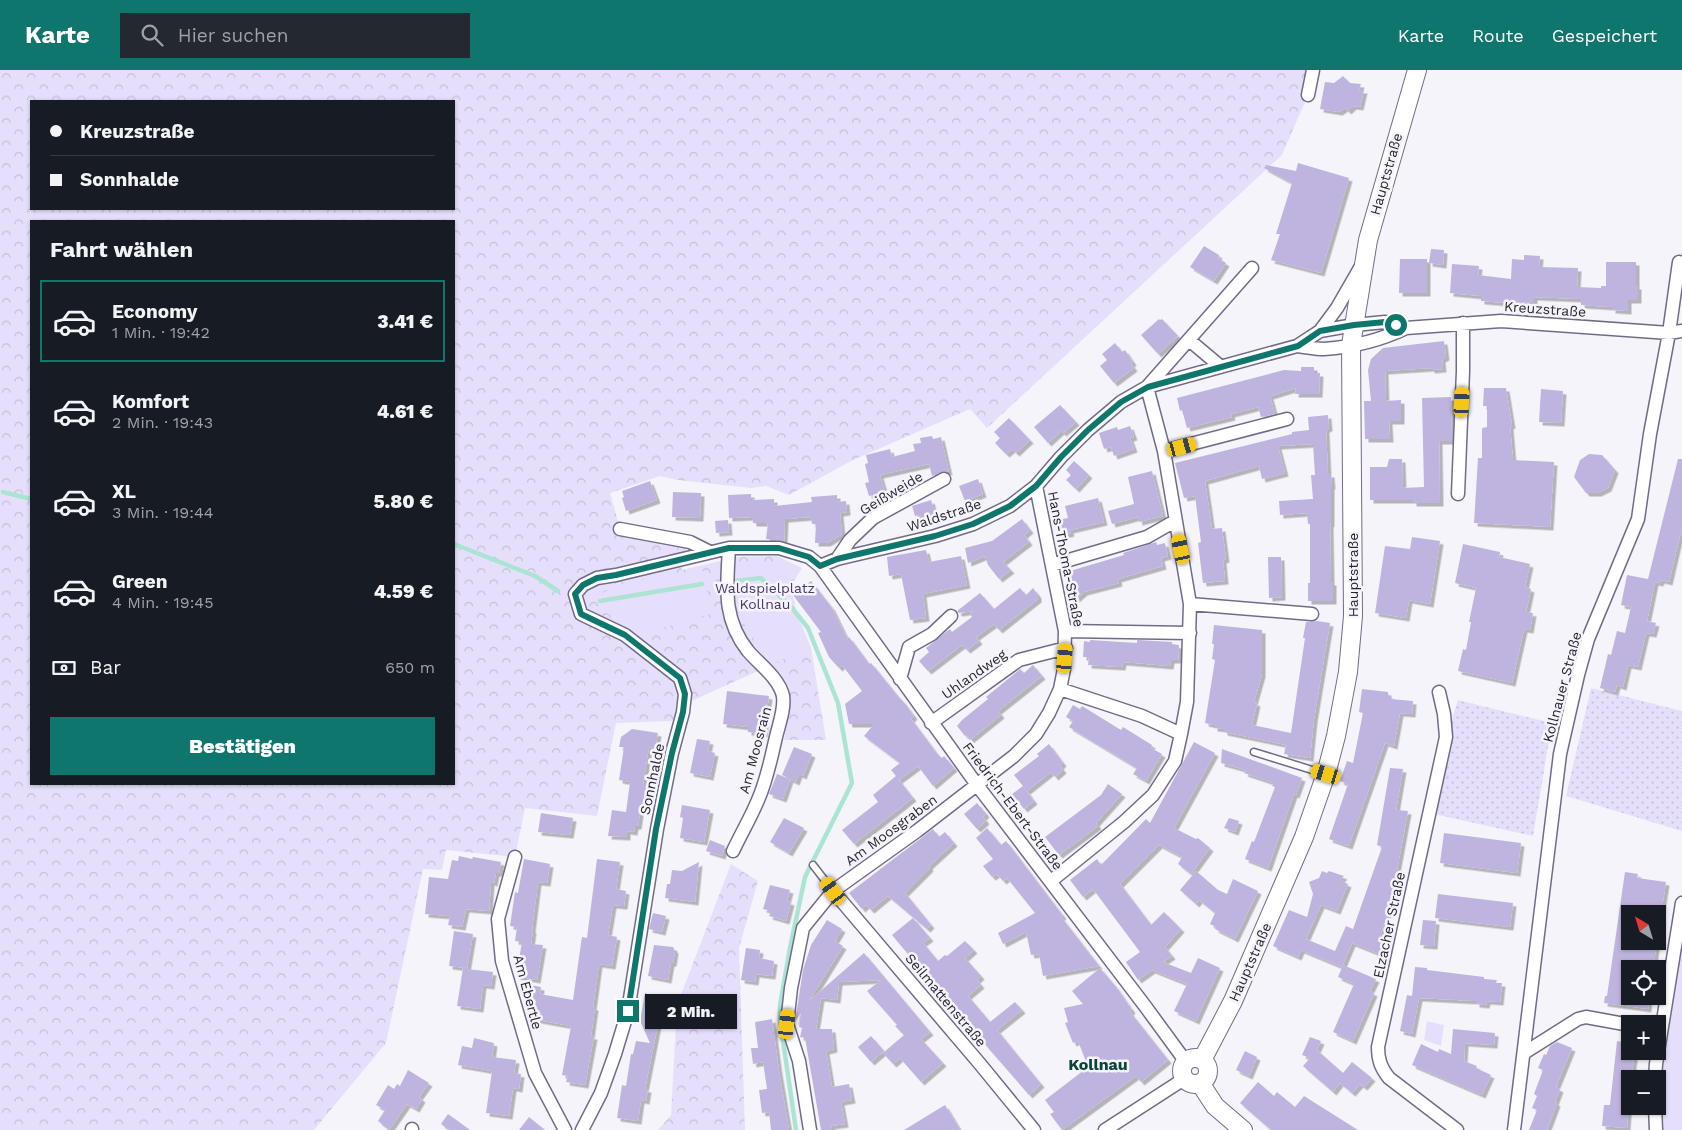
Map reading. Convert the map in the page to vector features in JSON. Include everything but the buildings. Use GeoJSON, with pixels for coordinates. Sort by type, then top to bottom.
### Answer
{"type":"FeatureCollection","features":[{"type":"Feature","properties":{"kind":"street"},"geometry":{"type":"LineString","coordinates":[[1308,95],[1313,70]]}},
{"type":"Feature","properties":{"kind":"street","name":"Hauptstraße"},"geometry":{"type":"LineString","coordinates":[[1193,1071],[1233,1001],[1277,902],[1304,837],[1326,774],[1336,736],[1348,672],[1353,616],[1351,345],[1363,264],[1370,232],[1417,70]]}},
{"type":"Feature","properties":{"kind":"street","name":"Kollnauer Straße"},"geometry":{"type":"LineString","coordinates":[[1514,1130],[1560,754],[1588,639],[1638,519],[1650,434],[1676,332],[1679,262]]}},
{"type":"Feature","properties":{"kind":"street","name":"Waldstraße"},"geometry":{"type":"LineString","coordinates":[[820,566],[837,559],[935,536],[973,524],[1010,506],[1036,486],[1088,430],[1121,402],[1148,387],[1298,346],[1320,331],[1337,308],[1363,264]]}},
{"type":"Feature","properties":{"kind":"street"},"geometry":{"type":"LineString","coordinates":[[1051,881],[1124,822],[1152,795],[1175,761],[1187,702],[1190,604],[1164,451],[1148,387],[1252,268]]}},
{"type":"Feature","properties":{"kind":"street","name":"Kreuzstraße"},"geometry":{"type":"LineString","coordinates":[[1351,345],[1386,337],[1406,328],[1501,321],[1676,332]]}},
{"type":"Feature","properties":{"kind":"street","name":"Kreuzstraße"},"geometry":{"type":"LineString","coordinates":[[1354,325],[1385,322],[1406,328]]}},
{"type":"Feature","properties":{"kind":"street"},"geometry":{"type":"LineString","coordinates":[[1458,494],[1463,323]]}},
{"type":"Feature","properties":{"kind":"street","name":"Waldstraße"},"geometry":{"type":"LineString","coordinates":[[1320,331],[1354,325]]}},
{"type":"Feature","properties":{"kind":"street"},"geometry":{"type":"LineString","coordinates":[[1189,340],[1220,366]]}},
{"type":"Feature","properties":{"kind":"street","name":"Waldstraße"},"geometry":{"type":"LineString","coordinates":[[1298,346],[1323,349],[1351,345]]}},
{"type":"Feature","properties":{"kind":"street"},"geometry":{"type":"LineString","coordinates":[[1164,451],[1287,419]]}},
{"type":"Feature","properties":{"kind":"street","name":"Geißweide"},"geometry":{"type":"LineString","coordinates":[[837,559],[850,540],[873,518],[944,479]]}},
{"type":"Feature","properties":{"kind":"street","name":"Hans-Thoma-Straße"},"geometry":{"type":"LineString","coordinates":[[977,785],[1014,756],[1036,734],[1049,713],[1060,689],[1064,669],[1065,631],[1036,486]]}},
{"type":"Feature","properties":{"kind":"street"},"geometry":{"type":"LineString","coordinates":[[1052,565],[1147,537],[1175,521]]}},
{"type":"Feature","properties":{"kind":"street"},"geometry":{"type":"LineString","coordinates":[[620,529],[690,542],[710,552],[729,548],[779,548],[809,557],[820,566]]}},
{"type":"Feature","properties":{"kind":"street","name":"Am Moosrain"},"geometry":{"type":"LineString","coordinates":[[729,548],[728,608],[736,630],[748,650],[778,684],[783,695],[783,710],[767,775],[758,800],[733,851]]}},
{"type":"Feature","properties":{"kind":"street","name":"Sonnhalde"},"geometry":{"type":"LineString","coordinates":[[582,1130],[601,1094],[628,1011],[656,829],[683,712],[685,694],[680,678],[625,635],[581,614],[575,594],[583,585],[597,578],[710,552]]}},
{"type":"Feature","properties":{"kind":"street","name":"Friedrich-Ebert-Straße"},"geometry":{"type":"LineString","coordinates":[[820,566],[836,586],[931,723],[1193,1071]]}},
{"type":"Feature","properties":{"kind":"street"},"geometry":{"type":"LineString","coordinates":[[1190,604],[1312,614]]}},
{"type":"Feature","properties":{"kind":"street"},"geometry":{"type":"LineString","coordinates":[[900,679],[909,647],[932,634],[951,616]]}},
{"type":"Feature","properties":{"kind":"street"},"geometry":{"type":"LineString","coordinates":[[1065,631],[1190,633]]}},
{"type":"Feature","properties":{"kind":"street","name":"Uhlandweg"},"geometry":{"type":"LineString","coordinates":[[931,723],[1020,660],[1066,648]]}},
{"type":"Feature","properties":{"kind":"street"},"geometry":{"type":"LineString","coordinates":[[1060,689],[1142,716],[1182,734]]}},
{"type":"Feature","properties":{"kind":"street","name":"Elzacher Straße"},"geometry":{"type":"LineString","coordinates":[[1439,692],[1444,714],[1446,737],[1378,1047],[1378,1060],[1389,1078],[1457,1130]]}},
{"type":"Feature","properties":{"kind":"street","name":"Am Moosgraben"},"geometry":{"type":"LineString","coordinates":[[810,1130],[799,1061],[787,1024],[791,988],[803,928],[833,891],[977,785]]}},
{"type":"Feature","properties":{"kind":"street","name":"Am Ebertle"},"geometry":{"type":"LineString","coordinates":[[515,856],[498,919],[502,961],[535,1073],[565,1130]]}},
{"type":"Feature","properties":{"kind":"street","name":"Seilmattenstraße"},"geometry":{"type":"LineString","coordinates":[[833,891],[1034,1130]]}},
{"type":"Feature","properties":{"kind":"street"},"geometry":{"type":"LineString","coordinates":[[1662,1015],[1682,902]]}},
{"type":"Feature","properties":{"kind":"street"},"geometry":{"type":"LineString","coordinates":[[1524,1053],[1578,1019],[1586,1017],[1621,1023]]}},
{"type":"Feature","properties":{"kind":"street"},"geometry":{"type":"LineString","coordinates":[[1105,1130],[1193,1071],[1215,1106],[1243,1130]]}},
{"type":"Feature","properties":{"kind":"street"},"geometry":{"type":"LineString","coordinates":[[1655,1115],[1656,1130]]}},
{"type":"Feature","properties":{"kind":"lane"},"geometry":{"type":"LineString","coordinates":[[1254,752],[1326,774]]}},
{"type":"Feature","properties":{"kind":"lane"},"geometry":{"type":"LineString","coordinates":[[813,865],[833,891]]}},
{"type":"Feature","properties":{"kind":"green space"},"geometry":{"type":"Polygon","coordinates":[[[0,70],[1313,70],[1308,95],[1282,155],[987,428],[970,409],[853,460],[789,495],[766,486],[751,488],[677,480],[660,476],[610,493],[620,529],[690,542],[680,559],[682,570],[737,557],[777,556],[802,568],[791,586],[797,615],[811,648],[826,740],[784,740],[789,709],[789,694],[784,680],[771,665],[685,704],[673,721],[616,723],[597,816],[525,808],[515,857],[446,850],[442,870],[423,869],[386,1043],[314,1130],[0,1130],[0,70]]]}},
{"type":"Feature","properties":{"kind":"green space","name":"Waldspielplatz Kollnau"},"geometry":{"type":"Polygon","coordinates":[[[758,563],[786,568],[797,615],[811,648],[777,662],[749,633],[737,600],[735,572],[758,563]]]}},
{"type":"Feature","properties":{"kind":"green space","name":"Waldspielplatz Kollnau"},"geometry":{"type":"Polygon","coordinates":[[[705,571],[710,614],[652,631],[625,627],[607,613],[602,593],[620,585],[666,574],[705,571]]]}},
{"type":"Feature","properties":{"kind":"green space"},"geometry":{"type":"Polygon","coordinates":[[[1591,688],[1682,711],[1682,831],[1566,796],[1591,688]]]}},
{"type":"Feature","properties":{"kind":"green space"},"geometry":{"type":"Polygon","coordinates":[[[1458,700],[1552,723],[1533,836],[1429,813],[1446,737],[1458,700]]]}},
{"type":"Feature","properties":{"kind":"green space"},"geometry":{"type":"Polygon","coordinates":[[[731,864],[758,881],[739,948],[745,1130],[658,1130],[671,1115],[677,1005],[731,864]]]}},
{"type":"Feature","properties":{"kind":"green space"},"geometry":{"type":"Polygon","coordinates":[[[1682,903],[1682,1130],[1656,1130],[1657,1115],[1666,1115],[1666,1070],[1659,1070],[1661,1060],[1666,1060],[1666,1020],[1682,903]]]}},
{"type":"Feature","properties":{"kind":"green space"},"geometry":{"type":"Polygon","coordinates":[[[1427,1021],[1444,1025],[1441,1046],[1424,1040],[1427,1021]]]}},
{"type":"Feature","properties":{"kind":"waterway"},"geometry":{"type":"LineString","coordinates":[[3,492],[30,499]]}},
{"type":"Feature","properties":{"kind":"waterway"},"geometry":{"type":"LineString","coordinates":[[455,544],[535,576],[558,591]]}},
{"type":"Feature","properties":{"kind":"waterway"},"geometry":{"type":"LineString","coordinates":[[736,581],[761,578],[792,608],[808,628],[838,703],[852,783],[805,877],[780,1005],[780,1020],[796,1130]]}},
{"type":"Feature","properties":{"kind":"waterway"},"geometry":{"type":"LineString","coordinates":[[600,601],[702,584]]}},
{"type":"Feature","properties":{"kind":"district","name":"Kollnau"},"geometry":{"type":"Point","coordinates":[1098,1064]}},
{"type":"Feature","properties":{"kind":"route"},"geometry":{"type":"LineString","coordinates":[[628,1011],[656,829],[683,712],[685,694],[680,678],[625,635],[581,614],[575,594],[583,585],[597,578],[729,548],[779,548],[809,557],[820,566],[837,559],[889,548],[973,524],[1010,506],[1036,486],[1088,430],[1121,402],[1148,387],[1298,346],[1320,331],[1385,322],[1396,325]]}}]}
